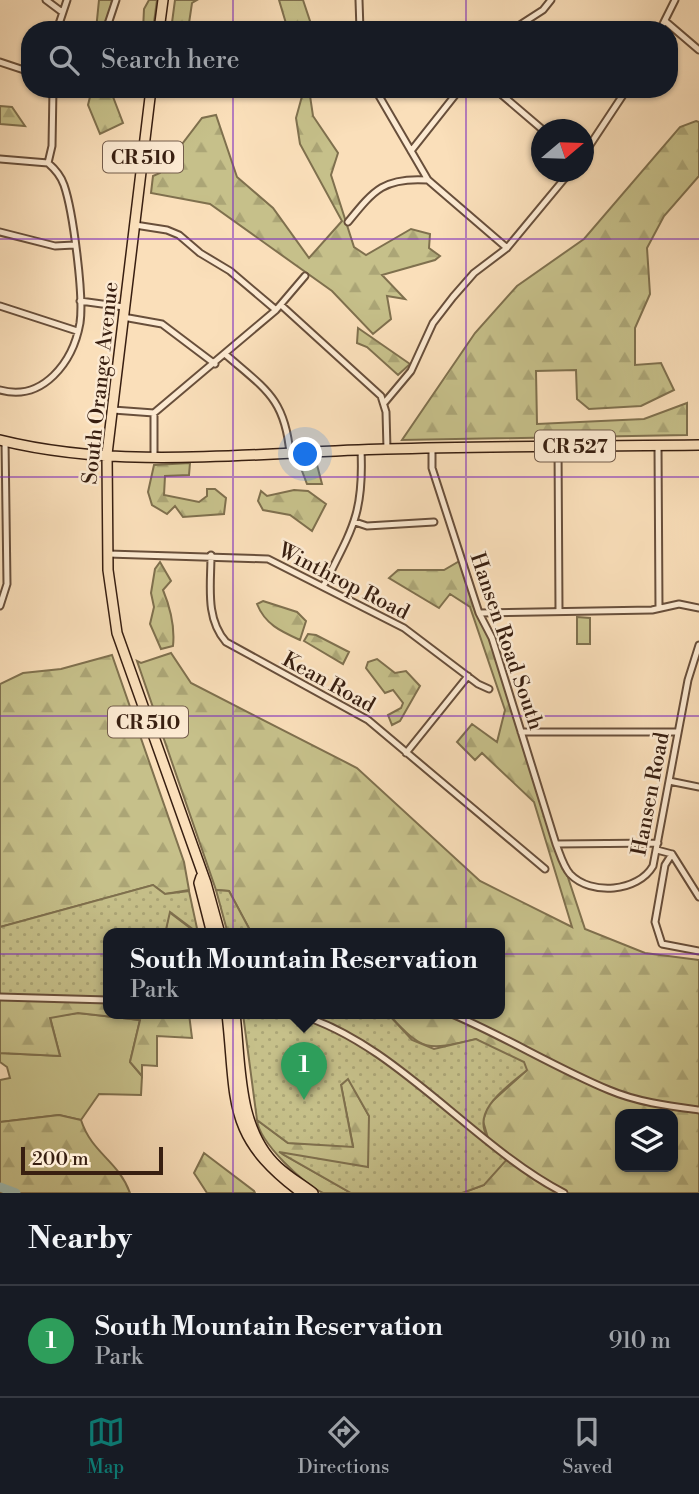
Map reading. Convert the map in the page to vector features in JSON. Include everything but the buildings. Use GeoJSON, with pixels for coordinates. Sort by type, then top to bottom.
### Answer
{"type":"FeatureCollection","features":[{"type":"Feature","properties":{"kind":"main road"},"geometry":{"type":"LineString","coordinates":[[160,21],[163,0]]}},
{"type":"Feature","properties":{"kind":"main road","name":"South Orange Avenue"},"geometry":{"type":"LineString","coordinates":[[150,98],[107,454],[108,554],[117,633],[218,928]]}},
{"type":"Feature","properties":{"kind":"main road","name":"CR 527"},"geometry":{"type":"LineString","coordinates":[[2,441],[107,454],[154,455],[699,445]]}},
{"type":"Feature","properties":{"kind":"main road","name":"South Orange Avenue"},"geometry":{"type":"LineString","coordinates":[[201,877],[199,883],[210,928]]}},
{"type":"Feature","properties":{"kind":"main road"},"geometry":{"type":"LineString","coordinates":[[227,1019],[236,1106],[263,1162],[302,1193]]}},
{"type":"Feature","properties":{"kind":"main road"},"geometry":{"type":"LineString","coordinates":[[236,1019],[246,1108],[253,1140],[277,1166],[313,1193]]}},
{"type":"Feature","properties":{"kind":"street"},"geometry":{"type":"LineString","coordinates":[[46,0],[62,12]]}},
{"type":"Feature","properties":{"kind":"street"},"geometry":{"type":"LineString","coordinates":[[60,21],[67,0]]}},
{"type":"Feature","properties":{"kind":"street"},"geometry":{"type":"LineString","coordinates":[[109,21],[116,0]]}},
{"type":"Feature","properties":{"kind":"street"},"geometry":{"type":"LineString","coordinates":[[359,0],[360,21]]}},
{"type":"Feature","properties":{"kind":"street"},"geometry":{"type":"LineString","coordinates":[[526,21],[543,10],[551,0]]}},
{"type":"Feature","properties":{"kind":"street"},"geometry":{"type":"LineString","coordinates":[[665,20],[675,0]]}},
{"type":"Feature","properties":{"kind":"street"},"geometry":{"type":"LineString","coordinates":[[678,31],[699,50]]}},
{"type":"Feature","properties":{"kind":"street"},"geometry":{"type":"LineString","coordinates":[[0,62],[21,69]]}},
{"type":"Feature","properties":{"kind":"street"},"geometry":{"type":"LineString","coordinates":[[48,163],[52,146],[53,98]]}},
{"type":"Feature","properties":{"kind":"street"},"geometry":{"type":"LineString","coordinates":[[380,98],[428,180],[507,248]]}},
{"type":"Feature","properties":{"kind":"street"},"geometry":{"type":"LineString","coordinates":[[411,150],[453,98]]}},
{"type":"Feature","properties":{"kind":"street"},"geometry":{"type":"LineString","coordinates":[[506,98],[531,120]]}},
{"type":"Feature","properties":{"kind":"street"},"geometry":{"type":"LineString","coordinates":[[594,137],[620,98]]}},
{"type":"Feature","properties":{"kind":"street"},"geometry":{"type":"LineString","coordinates":[[0,159],[48,163],[63,182],[80,301],[77,331],[68,357],[45,384],[16,394],[0,390]]}},
{"type":"Feature","properties":{"kind":"street"},"geometry":{"type":"LineString","coordinates":[[348,222],[377,188],[389,182],[428,180]]}},
{"type":"Feature","properties":{"kind":"street"},"geometry":{"type":"LineString","coordinates":[[387,449],[385,402],[411,372],[433,323],[474,273],[507,248],[562,182]]}},
{"type":"Feature","properties":{"kind":"street"},"geometry":{"type":"LineString","coordinates":[[134,225],[167,230],[179,235],[205,257],[230,271],[279,307],[385,402]]}},
{"type":"Feature","properties":{"kind":"street"},"geometry":{"type":"LineString","coordinates":[[0,232],[55,247],[74,246]]}},
{"type":"Feature","properties":{"kind":"street"},"geometry":{"type":"LineString","coordinates":[[113,410],[154,414],[279,307],[306,276]]}},
{"type":"Feature","properties":{"kind":"street"},"geometry":{"type":"LineString","coordinates":[[80,301],[162,324],[194,345],[215,364]]}},
{"type":"Feature","properties":{"kind":"street"},"geometry":{"type":"LineString","coordinates":[[0,306],[77,331]]}},
{"type":"Feature","properties":{"kind":"street"},"geometry":{"type":"LineString","coordinates":[[225,354],[276,400],[287,426],[290,454]]}},
{"type":"Feature","properties":{"kind":"street"},"geometry":{"type":"LineString","coordinates":[[154,414],[154,455]]}},
{"type":"Feature","properties":{"kind":"street"},"geometry":{"type":"LineString","coordinates":[[0,606],[7,584],[2,441]]}},
{"type":"Feature","properties":{"kind":"street"},"geometry":{"type":"LineString","coordinates":[[558,446],[559,610]]}},
{"type":"Feature","properties":{"kind":"street"},"geometry":{"type":"LineString","coordinates":[[658,446],[659,608]]}},
{"type":"Feature","properties":{"kind":"street","name":"Hansen Road South"},"geometry":{"type":"LineString","coordinates":[[432,448],[432,468],[479,613],[492,638],[556,844]]}},
{"type":"Feature","properties":{"kind":"street"},"geometry":{"type":"LineString","coordinates":[[324,585],[355,522],[362,496],[361,450]]}},
{"type":"Feature","properties":{"kind":"street"},"geometry":{"type":"LineString","coordinates":[[355,522],[367,526],[434,523]]}},
{"type":"Feature","properties":{"kind":"street","name":"Winthrop Road"},"geometry":{"type":"LineString","coordinates":[[108,554],[211,555],[268,559],[324,585],[410,631],[489,689]]}},
{"type":"Feature","properties":{"kind":"street","name":"Kean Road"},"geometry":{"type":"LineString","coordinates":[[211,555],[210,607],[215,626],[226,642],[352,709],[545,869]]}},
{"type":"Feature","properties":{"kind":"street"},"geometry":{"type":"LineString","coordinates":[[479,613],[659,608],[679,604],[699,608]]}},
{"type":"Feature","properties":{"kind":"street","name":"Hansen Road"},"geometry":{"type":"LineString","coordinates":[[556,844],[573,877],[604,888],[641,880],[650,870],[657,846],[688,680],[699,645]]}},
{"type":"Feature","properties":{"kind":"street"},"geometry":{"type":"LineString","coordinates":[[406,753],[468,676]]}},
{"type":"Feature","properties":{"kind":"street"},"geometry":{"type":"LineString","coordinates":[[521,732],[678,732]]}},
{"type":"Feature","properties":{"kind":"street"},"geometry":{"type":"LineString","coordinates":[[669,781],[699,787]]}},
{"type":"Feature","properties":{"kind":"street"},"geometry":{"type":"LineString","coordinates":[[556,844],[657,846],[672,854],[699,897]]}},
{"type":"Feature","properties":{"kind":"street"},"geometry":{"type":"LineString","coordinates":[[672,854],[665,865],[656,922],[662,944],[699,951]]}},
{"type":"Feature","properties":{"kind":"street"},"geometry":{"type":"LineString","coordinates":[[0,997],[103,1000]]}},
{"type":"Feature","properties":{"kind":"street"},"geometry":{"type":"LineString","coordinates":[[308,1019],[358,1041],[528,1171],[564,1193]]}},
{"type":"Feature","properties":{"kind":"street"},"geometry":{"type":"LineString","coordinates":[[463,1019],[611,1091],[660,1105],[699,1110]]}},
{"type":"Feature","properties":{"kind":"green space"},"geometry":{"type":"Polygon","coordinates":[[[99,0],[112,0],[108,21],[97,21],[99,0]]]}},
{"type":"Feature","properties":{"kind":"green space"},"geometry":{"type":"Polygon","coordinates":[[[149,0],[157,0],[154,21],[143,21],[144,9],[149,0]]]}},
{"type":"Feature","properties":{"kind":"green space"},"geometry":{"type":"Polygon","coordinates":[[[175,0],[197,0],[192,3],[189,21],[172,21],[175,0]]]}},
{"type":"Feature","properties":{"kind":"green space"},"geometry":{"type":"Polygon","coordinates":[[[279,0],[303,0],[310,21],[285,21],[279,0]]]}},
{"type":"Feature","properties":{"kind":"green space"},"geometry":{"type":"Polygon","coordinates":[[[90,98],[113,98],[123,123],[100,134],[88,105],[90,98]]]}},
{"type":"Feature","properties":{"kind":"green space"},"geometry":{"type":"Polygon","coordinates":[[[302,98],[310,98],[313,116],[338,153],[331,175],[354,247],[366,255],[411,229],[430,234],[429,248],[440,256],[435,260],[382,275],[405,299],[387,296],[391,319],[373,334],[332,291],[210,204],[151,193],[153,176],[160,173],[202,118],[216,115],[237,177],[273,208],[309,258],[342,221],[300,144],[296,118],[302,98]]]}},
{"type":"Feature","properties":{"kind":"green space"},"geometry":{"type":"Polygon","coordinates":[[[0,106],[12,107],[25,126],[0,124],[0,106]]]}},
{"type":"Feature","properties":{"kind":"green space"},"geometry":{"type":"Polygon","coordinates":[[[699,122],[699,176],[664,216],[647,248],[650,294],[635,328],[635,365],[661,363],[674,390],[641,406],[589,409],[577,399],[576,370],[536,371],[537,424],[644,419],[687,403],[687,435],[402,440],[475,333],[517,286],[584,239],[680,127],[699,122]]]}},
{"type":"Feature","properties":{"kind":"green space"},"geometry":{"type":"Polygon","coordinates":[[[358,328],[410,364],[398,375],[367,347],[357,343],[358,328]]]}},
{"type":"Feature","properties":{"kind":"green space"},"geometry":{"type":"Polygon","coordinates":[[[302,457],[316,461],[322,484],[307,484],[299,463],[302,457]]]}},
{"type":"Feature","properties":{"kind":"green space"},"geometry":{"type":"Polygon","coordinates":[[[190,463],[189,475],[165,476],[164,495],[199,502],[207,496],[207,489],[215,489],[226,498],[224,514],[183,517],[175,506],[167,514],[152,505],[148,492],[154,465],[190,463]]]}},
{"type":"Feature","properties":{"kind":"green space"},"geometry":{"type":"Polygon","coordinates":[[[294,490],[308,491],[326,504],[312,531],[290,515],[263,510],[258,501],[261,491],[267,496],[294,490]]]}},
{"type":"Feature","properties":{"kind":"green space"},"geometry":{"type":"Polygon","coordinates":[[[463,559],[585,929],[645,953],[699,960],[699,1193],[462,1193],[484,1185],[488,1138],[483,1121],[488,1105],[526,1071],[476,1039],[446,1046],[418,1042],[393,1019],[505,1019],[505,928],[249,928],[229,891],[216,890],[137,661],[141,663],[171,653],[191,683],[357,768],[480,881],[572,927],[534,802],[482,753],[475,760],[457,742],[472,724],[497,742],[505,710],[470,607],[450,594],[439,608],[389,578],[398,570],[444,570],[463,559]]]}},
{"type":"Feature","properties":{"kind":"green space"},"geometry":{"type":"Polygon","coordinates":[[[160,562],[171,581],[163,590],[171,617],[173,639],[173,646],[161,649],[150,624],[154,607],[151,593],[155,569],[160,562]]]}},
{"type":"Feature","properties":{"kind":"green space"},"geometry":{"type":"Polygon","coordinates":[[[263,601],[297,612],[306,621],[300,640],[269,622],[257,604],[263,601]]]}},
{"type":"Feature","properties":{"kind":"green space"},"geometry":{"type":"Polygon","coordinates":[[[577,617],[590,618],[590,644],[577,644],[577,617]]]}},
{"type":"Feature","properties":{"kind":"green space"},"geometry":{"type":"Polygon","coordinates":[[[308,634],[316,635],[349,652],[343,664],[304,641],[308,634]]]}},
{"type":"Feature","properties":{"kind":"green space"},"geometry":{"type":"Polygon","coordinates":[[[112,655],[184,862],[189,890],[165,894],[153,885],[0,927],[0,684],[23,673],[61,669],[112,655]]]}},
{"type":"Feature","properties":{"kind":"green space"},"geometry":{"type":"Polygon","coordinates":[[[377,659],[395,673],[406,671],[420,686],[400,721],[392,725],[388,715],[401,708],[403,703],[393,690],[385,693],[366,668],[368,662],[377,659]]]}},
{"type":"Feature","properties":{"kind":"green space"},"geometry":{"type":"Polygon","coordinates":[[[153,885],[165,894],[189,891],[197,928],[191,928],[170,912],[166,928],[103,928],[103,1002],[0,997],[0,927],[153,885]]]}},
{"type":"Feature","properties":{"kind":"green space"},"geometry":{"type":"Polygon","coordinates":[[[216,890],[229,891],[249,928],[226,928],[216,890]]]}},
{"type":"Feature","properties":{"kind":"green space"},"geometry":{"type":"Polygon","coordinates":[[[169,912],[190,928],[166,928],[169,912]]]}},
{"type":"Feature","properties":{"kind":"green space"},"geometry":{"type":"Polygon","coordinates":[[[0,997],[103,1002],[103,1016],[78,1013],[50,1018],[60,1056],[0,1053],[0,997]]]}},
{"type":"Feature","properties":{"kind":"green space"},"geometry":{"type":"Polygon","coordinates":[[[78,1013],[103,1016],[103,1019],[140,1020],[130,1062],[142,1076],[141,1095],[99,1094],[81,1120],[59,1115],[0,1122],[0,1080],[10,1078],[7,1067],[0,1062],[0,1053],[60,1056],[50,1017],[78,1013]]]}},
{"type":"Feature","properties":{"kind":"green space"},"geometry":{"type":"Polygon","coordinates":[[[131,1019],[190,1019],[192,1038],[157,1036],[157,1066],[142,1065],[142,1076],[130,1062],[140,1020],[131,1019]]]}},
{"type":"Feature","properties":{"kind":"green space"},"geometry":{"type":"Polygon","coordinates":[[[244,1019],[393,1019],[412,1040],[434,1049],[476,1039],[524,1062],[527,1070],[502,1091],[488,1108],[484,1118],[488,1138],[510,1156],[484,1185],[462,1193],[351,1193],[279,1152],[368,1167],[369,1116],[348,1079],[341,1085],[353,1147],[288,1143],[257,1120],[244,1019]]]}},
{"type":"Feature","properties":{"kind":"green space"},"geometry":{"type":"Polygon","coordinates":[[[348,1078],[369,1116],[369,1168],[282,1154],[351,1193],[323,1193],[305,1181],[274,1151],[265,1140],[257,1120],[288,1143],[353,1146],[341,1085],[348,1078]]]}},
{"type":"Feature","properties":{"kind":"green space"},"geometry":{"type":"Polygon","coordinates":[[[59,1115],[81,1120],[92,1141],[119,1172],[130,1193],[0,1193],[0,1122],[59,1115]]]}},
{"type":"Feature","properties":{"kind":"green space"},"geometry":{"type":"Polygon","coordinates":[[[204,1153],[255,1193],[207,1193],[194,1173],[204,1153]]]}},
{"type":"Feature","properties":{"kind":"waterway"},"geometry":{"type":"LineString","coordinates":[[0,1187],[16,1193]]}},
{"type":"Feature","properties":{"kind":"place","name":"South Mountain Reservation"},"geometry":{"type":"Point","coordinates":[304,1100]}}]}
